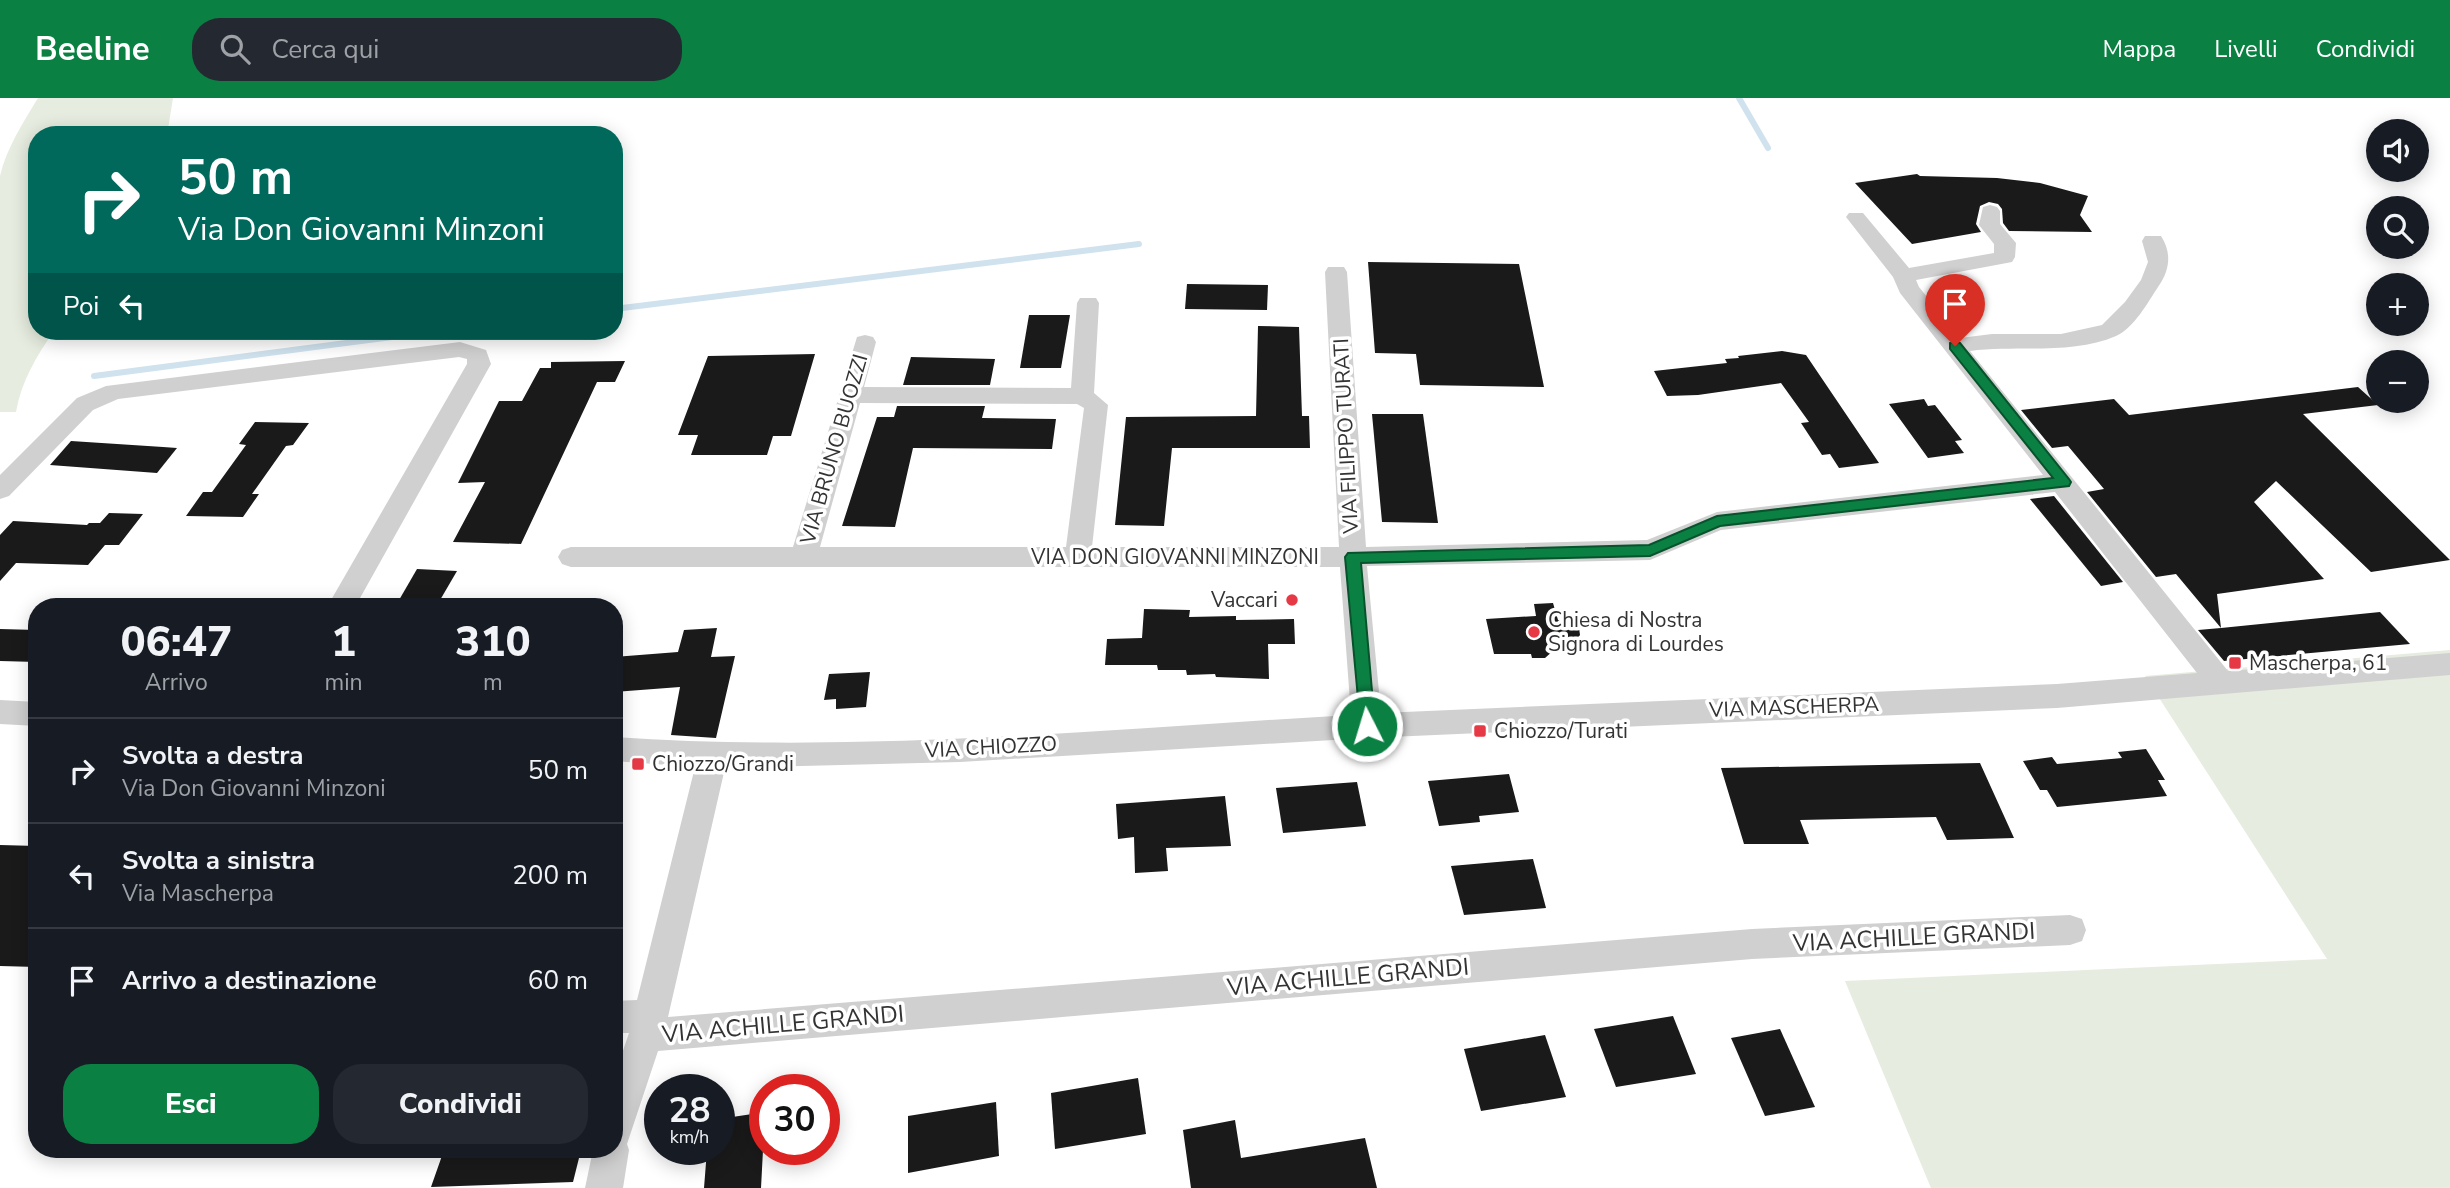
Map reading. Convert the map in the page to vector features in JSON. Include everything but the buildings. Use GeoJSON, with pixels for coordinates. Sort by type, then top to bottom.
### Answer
{"type":"FeatureCollection","features":[{"type":"Feature","properties":{"kind":"street"},"geometry":{"type":"LineString","coordinates":[[1904,276],[1926,270],[1974,265],[2004,257],[2004,243],[1989,225],[1990,211]]}},
{"type":"Feature","properties":{"kind":"street"},"geometry":{"type":"LineString","coordinates":[[1856,217],[1904,276],[1908,288],[2220,682]]}},
{"type":"Feature","properties":{"kind":"street"},"geometry":{"type":"LineString","coordinates":[[1947,336],[1992,341],[2061,341],[2110,330],[2133,307],[2151,280],[2159,262],[2153,241]]}},
{"type":"Feature","properties":{"kind":"street","name":"VIA FILIPPO TURATI"},"geometry":{"type":"LineString","coordinates":[[1336,272],[1353,557],[1367,726]]}},
{"type":"Feature","properties":{"kind":"street"},"geometry":{"type":"LineString","coordinates":[[1078,557],[1089,401],[1088,303]]}},
{"type":"Feature","properties":{"kind":"street","name":"VIA BRUNO BUOZZI"},"geometry":{"type":"LineString","coordinates":[[803,556],[865,342]]}},
{"type":"Feature","properties":{"kind":"street"},"geometry":{"type":"LineString","coordinates":[[0,490],[85,404],[114,391],[460,349],[478,355],[479,364],[346,598]]}},
{"type":"Feature","properties":{"kind":"street"},"geometry":{"type":"LineString","coordinates":[[850,396],[1089,401]]}},
{"type":"Feature","properties":{"kind":"street","name":"VIA DON GIOVANNI MINZONI"},"geometry":{"type":"LineString","coordinates":[[571,557],[1353,557],[1650,550],[1717,521],[2064,482]]}},
{"type":"Feature","properties":{"kind":"street","name":"VIA MASCHERPA"},"geometry":{"type":"LineString","coordinates":[[1367,726],[2057,696],[2450,664]]}},
{"type":"Feature","properties":{"kind":"street"},"geometry":{"type":"LineString","coordinates":[[0,712],[28,714]]}},
{"type":"Feature","properties":{"kind":"street","name":"VIA CHIOZZO"},"geometry":{"type":"LineString","coordinates":[[623,750],[712,756],[960,750],[1367,726]]}},
{"type":"Feature","properties":{"kind":"street","name":"VIA ACHILLE GRANDI"},"geometry":{"type":"LineString","coordinates":[[648,1025],[712,756]]}},
{"type":"Feature","properties":{"kind":"street","name":"VIA ACHILLE GRANDI"},"geometry":{"type":"LineString","coordinates":[[623,1019],[648,1025],[1752,944],[2070,930]]}},
{"type":"Feature","properties":{"kind":"street"},"geometry":{"type":"LineString","coordinates":[[623,1103],[648,1025]]}},
{"type":"Feature","properties":{"kind":"street"},"geometry":{"type":"LineString","coordinates":[[604,1188],[610,1158]]}},
{"type":"Feature","properties":{"kind":"shaded area"},"geometry":{"type":"Polygon","coordinates":[[[38,98],[173,98],[168,126],[28,126],[28,340],[48,340],[30,369],[16,412],[0,412],[0,176],[21,126],[38,98]]]}},
{"type":"Feature","properties":{"kind":"shaded area"},"geometry":{"type":"Polygon","coordinates":[[[2450,650],[2450,1188],[1931,1188],[1845,981],[2327,959],[2145,676],[2450,650]]]}},
{"type":"Feature","properties":{"kind":"waterway"},"geometry":{"type":"LineString","coordinates":[[1739,98],[1768,148]]}},
{"type":"Feature","properties":{"kind":"waterway"},"geometry":{"type":"LineString","coordinates":[[623,308],[1139,244]]}},
{"type":"Feature","properties":{"kind":"waterway"},"geometry":{"type":"LineString","coordinates":[[94,376],[369,340]]}},
{"type":"Feature","properties":{"kind":"place","name":"Vaccari"},"geometry":{"type":"Point","coordinates":[1292,600]}},
{"type":"Feature","properties":{"kind":"place","name":"Chiesa di Nostra Signora di Lourdes"},"geometry":{"type":"Point","coordinates":[1534,632]}},
{"type":"Feature","properties":{"kind":"place","name":"Mascherpa, 61"},"geometry":{"type":"Point","coordinates":[2235,663]}},
{"type":"Feature","properties":{"kind":"place","name":"Chiozzo/Turati"},"geometry":{"type":"Point","coordinates":[1480,731]}},
{"type":"Feature","properties":{"kind":"place","name":"Chiozzo/Grandi"},"geometry":{"type":"Point","coordinates":[638,764]}},
{"type":"Feature","properties":{"kind":"route"},"geometry":{"type":"LineString","coordinates":[[1367,726],[1353,557],[1650,550],[1717,521],[2064,482],[1955,346]]}}]}
